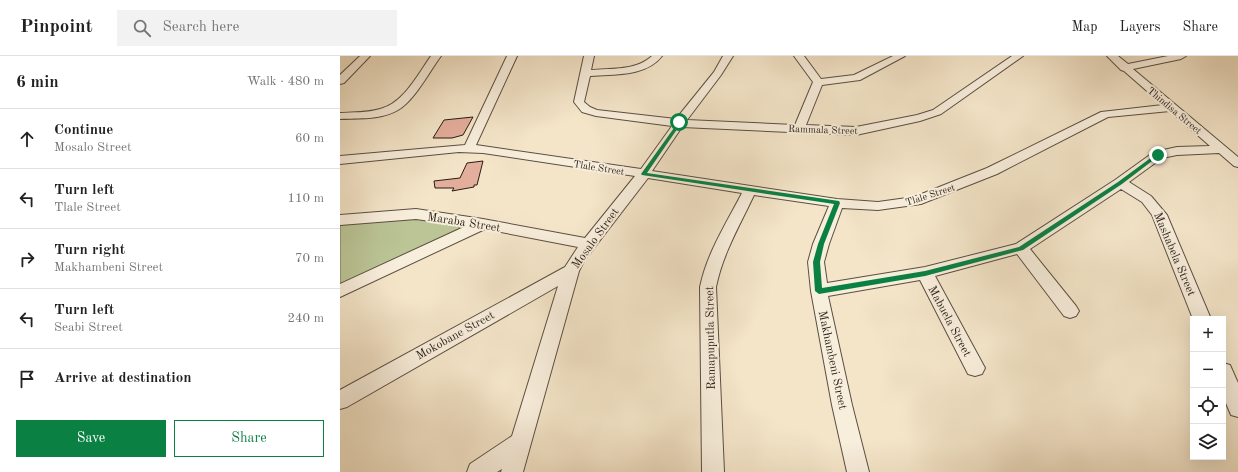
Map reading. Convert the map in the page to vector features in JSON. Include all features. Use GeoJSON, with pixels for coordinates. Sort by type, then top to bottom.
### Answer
{"type":"FeatureCollection","features":[{"type":"Feature","properties":{"kind":"street"},"geometry":{"type":"LineString","coordinates":[[340,81],[365,56]]}},
{"type":"Feature","properties":{"kind":"street"},"geometry":{"type":"LineString","coordinates":[[340,116],[381,112],[395,107],[416,83],[436,56]]}},
{"type":"Feature","properties":{"kind":"street"},"geometry":{"type":"LineString","coordinates":[[469,148],[512,56]]}},
{"type":"Feature","properties":{"kind":"street"},"geometry":{"type":"LineString","coordinates":[[589,56],[585,73],[641,68],[650,63],[657,56]]}},
{"type":"Feature","properties":{"kind":"street","name":"Mosalo Street"},"geometry":{"type":"LineString","coordinates":[[512,472],[571,271],[577,259],[587,244],[644,174],[679,122],[718,74],[728,56]]}},
{"type":"Feature","properties":{"kind":"street"},"geometry":{"type":"LineString","coordinates":[[799,56],[818,82]]}},
{"type":"Feature","properties":{"kind":"street"},"geometry":{"type":"LineString","coordinates":[[818,82],[856,78],[900,56]]}},
{"type":"Feature","properties":{"kind":"street","name":"Rammala Street"},"geometry":{"type":"LineString","coordinates":[[585,73],[579,102],[582,107],[596,113],[679,122],[865,130],[926,116],[937,112],[1018,56]]}},
{"type":"Feature","properties":{"kind":"street","name":"Thindisa Street"},"geometry":{"type":"LineString","coordinates":[[1112,56],[1124,68],[1173,107],[1238,163]]}},
{"type":"Feature","properties":{"kind":"street"},"geometry":{"type":"LineString","coordinates":[[1124,68],[1181,56]]}},
{"type":"Feature","properties":{"kind":"street"},"geometry":{"type":"LineString","coordinates":[[799,128],[818,82]]}},
{"type":"Feature","properties":{"kind":"street","name":"Tlale Street"},"geometry":{"type":"LineString","coordinates":[[340,160],[469,148],[837,203],[878,206],[916,201],[952,188],[992,171],[1105,114],[1173,107]]}},
{"type":"Feature","properties":{"kind":"street"},"geometry":{"type":"LineString","coordinates":[[819,291],[925,274],[1021,248],[1120,183],[1158,155],[1177,151],[1221,149]]}},
{"type":"Feature","properties":{"kind":"street","name":"Mashabela Street"},"geometry":{"type":"LineString","coordinates":[[1120,183],[1138,192],[1151,202],[1158,211],[1201,316]]}},
{"type":"Feature","properties":{"kind":"street","name":"Ramapuputla Street"},"geometry":{"type":"LineString","coordinates":[[713,472],[708,287],[710,272],[716,257],[750,190]]}},
{"type":"Feature","properties":{"kind":"street","name":"Makhambeni Street"},"geometry":{"type":"LineString","coordinates":[[837,203],[821,244],[816,262],[819,291],[842,405],[858,472]]}},
{"type":"Feature","properties":{"kind":"street","name":"Maraba Street"},"geometry":{"type":"LineString","coordinates":[[340,220],[406,214],[483,224],[587,244]]}},
{"type":"Feature","properties":{"kind":"street"},"geometry":{"type":"LineString","coordinates":[[340,291],[483,224]]}},
{"type":"Feature","properties":{"kind":"street"},"geometry":{"type":"LineString","coordinates":[[1021,248],[1070,311]]}},
{"type":"Feature","properties":{"kind":"street","name":"Mokobane Street"},"geometry":{"type":"LineString","coordinates":[[340,400],[571,271]]}},
{"type":"Feature","properties":{"kind":"street","name":"Mabuela Street"},"geometry":{"type":"LineString","coordinates":[[925,274],[975,368]]}},
{"type":"Feature","properties":{"kind":"street"},"geometry":{"type":"LineString","coordinates":[[1226,378],[1238,408]]}},
{"type":"Feature","properties":{"kind":"street"},"geometry":{"type":"LineString","coordinates":[[478,472],[520,443]]}},
{"type":"Feature","properties":{"kind":"green space"},"geometry":{"type":"Polygon","coordinates":[[[414,216],[464,228],[340,286],[340,225],[414,216]]]}},
{"type":"Feature","properties":{"kind":"building"},"geometry":{"type":"Polygon","coordinates":[[[473,117],[463,135],[452,138],[433,138],[444,120],[473,117]]]}},
{"type":"Feature","properties":{"kind":"building"},"geometry":{"type":"Polygon","coordinates":[[[483,161],[477,185],[474,185],[474,187],[452,191],[454,188],[435,188],[434,181],[460,178],[467,163],[483,161]]]}},
{"type":"Feature","properties":{"kind":"route"},"geometry":{"type":"LineString","coordinates":[[679,122],[644,174],[837,203],[827,227],[816,262],[819,291],[925,274],[1021,248],[1120,183],[1158,155]]}}]}
